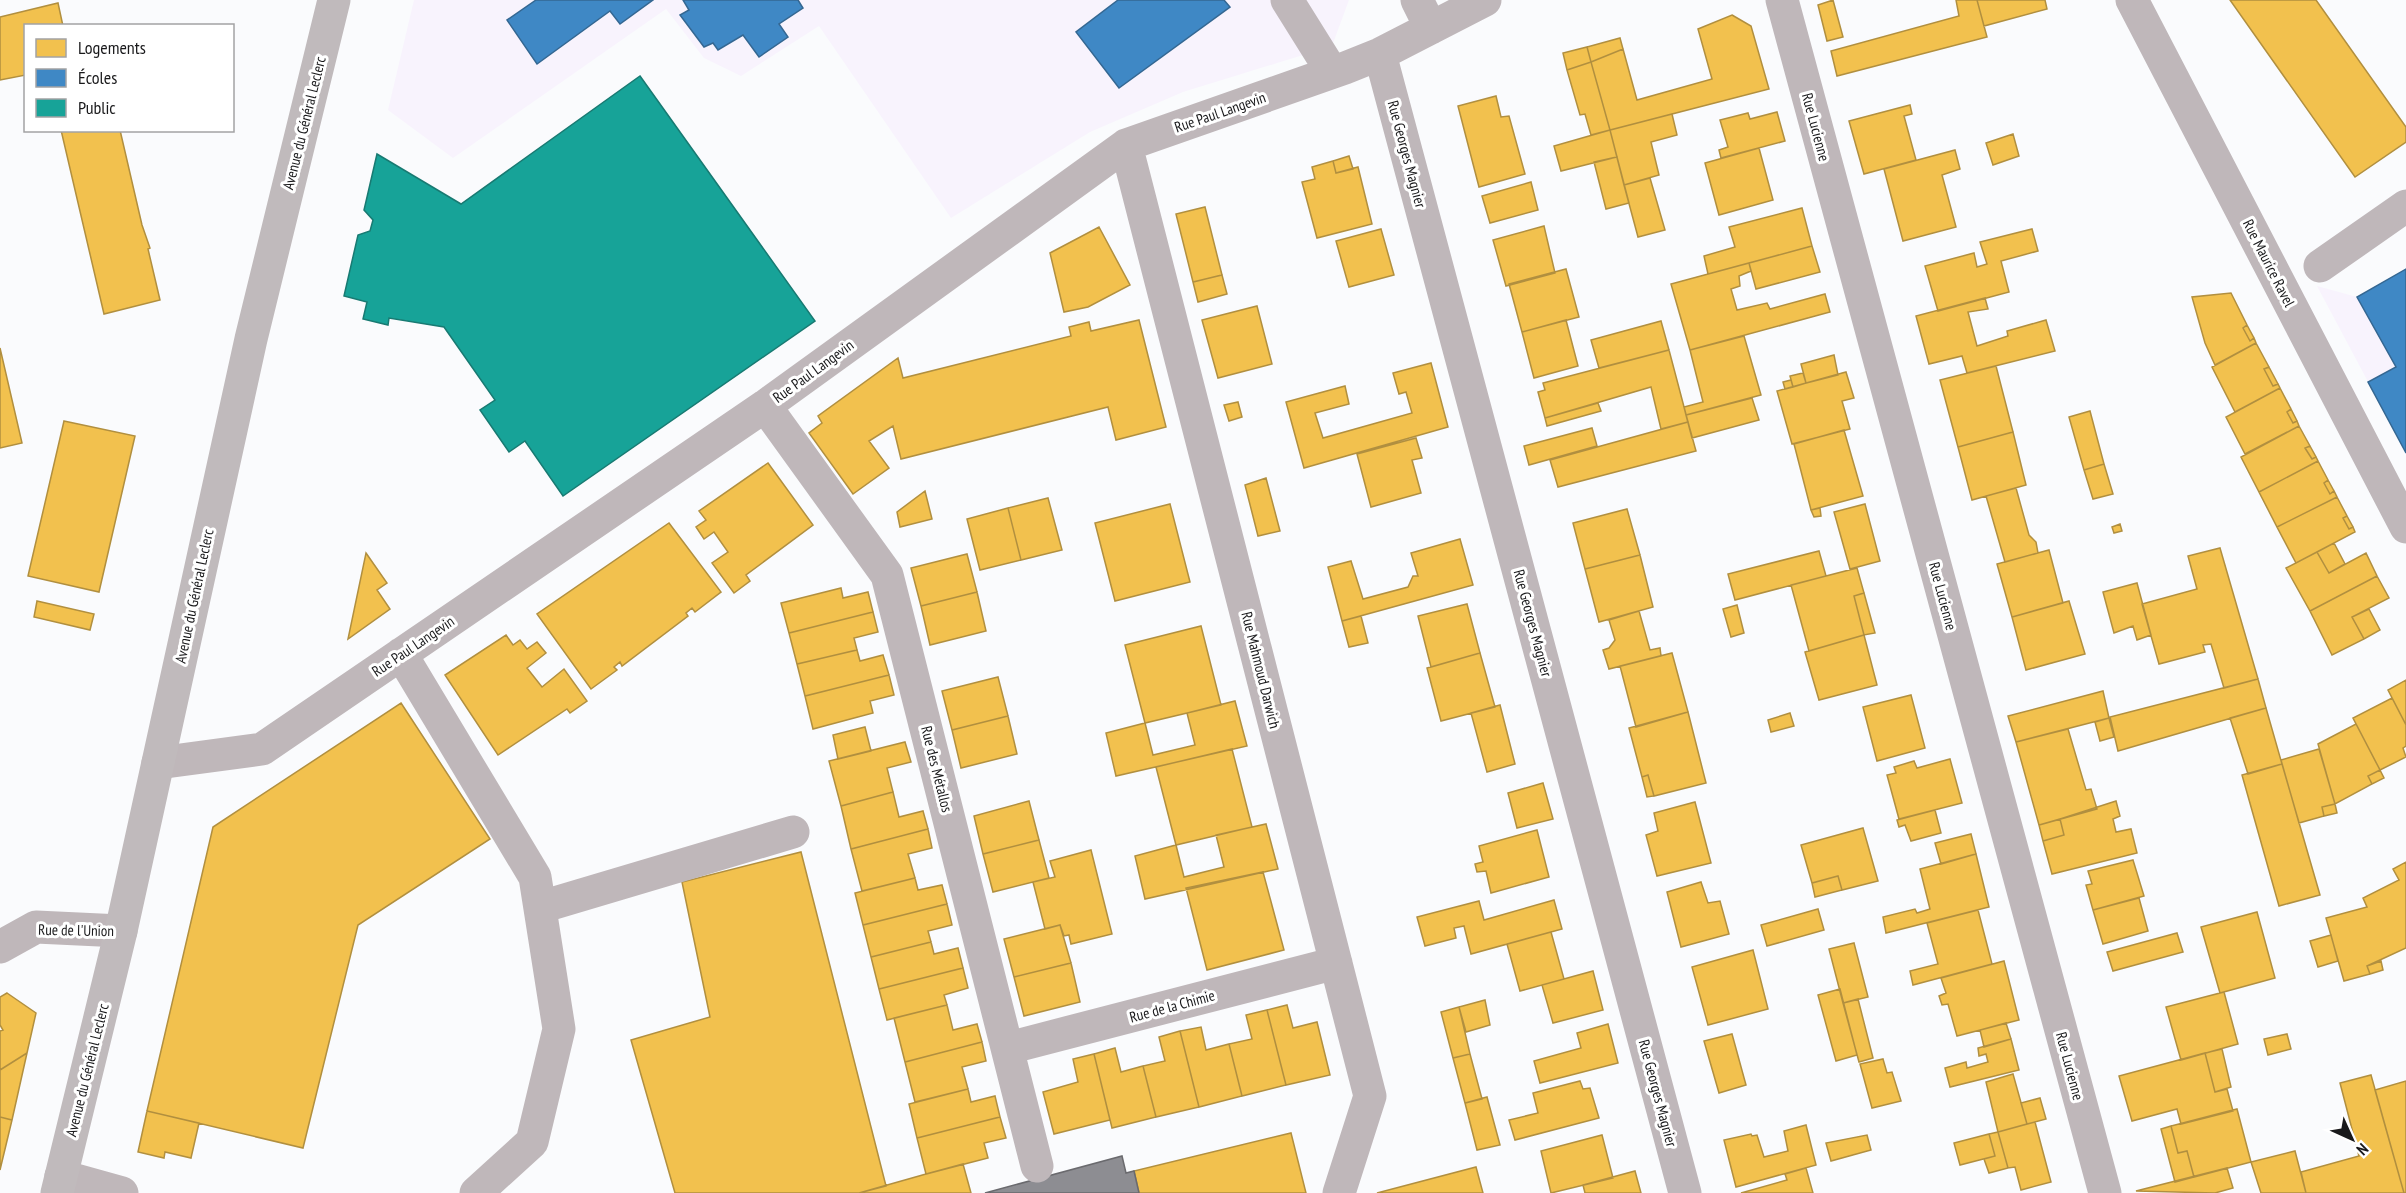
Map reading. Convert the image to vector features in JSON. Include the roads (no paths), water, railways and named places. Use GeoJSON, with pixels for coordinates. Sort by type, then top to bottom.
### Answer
{"type":"FeatureCollection","features":[{"type":"Feature","properties":{"kind":"main road","name":"Avenue du Général Leclerc"},"geometry":{"type":"LineString","coordinates":[[59,1185],[121,932],[251,339],[334,0]]}},
{"type":"Feature","properties":{"kind":"street"},"geometry":{"type":"LineString","coordinates":[[1287,0],[1332,72]]}},
{"type":"Feature","properties":{"kind":"street","name":"Rue Paul Langevin"},"geometry":{"type":"LineString","coordinates":[[158,763],[262,749],[765,406],[1126,145],[1380,54],[1424,14],[1485,0]]}},
{"type":"Feature","properties":{"kind":"street","name":"Rue Lucienne"},"geometry":{"type":"LineString","coordinates":[[1782,0],[2105,1193]]}},
{"type":"Feature","properties":{"kind":"street","name":"Rue Maurice Ravel"},"geometry":{"type":"LineString","coordinates":[[2132,0],[2406,526]]}},
{"type":"Feature","properties":{"kind":"street","name":"Rue Georges Magnier"},"geometry":{"type":"LineString","coordinates":[[1380,54],[1685,1193]]}},
{"type":"Feature","properties":{"kind":"street","name":"Rue Mahmoud Darwich"},"geometry":{"type":"LineString","coordinates":[[1126,145],[1370,1096],[1339,1193]]}},
{"type":"Feature","properties":{"kind":"street"},"geometry":{"type":"LineString","coordinates":[[2320,266],[2406,206]]}},
{"type":"Feature","properties":{"kind":"street","name":"Rue des Métallos"},"geometry":{"type":"LineString","coordinates":[[765,406],[887,575],[1037,1166]]}},
{"type":"Feature","properties":{"kind":"street"},"geometry":{"type":"LineString","coordinates":[[401,654],[535,877],[559,1029],[532,1142],[476,1193]]}},
{"type":"Feature","properties":{"kind":"street"},"geometry":{"type":"LineString","coordinates":[[541,907],[793,832]]}},
{"type":"Feature","properties":{"kind":"street","name":"Rue de l'Union"},"geometry":{"type":"LineString","coordinates":[[0,947],[36,927],[121,932]]}},
{"type":"Feature","properties":{"kind":"street","name":"Rue de la Chimie"},"geometry":{"type":"LineString","coordinates":[[1008,1048],[1336,963]]}},
{"type":"Feature","properties":{"kind":"street"},"geometry":{"type":"LineString","coordinates":[[59,1185],[122,1193]]}}]}
